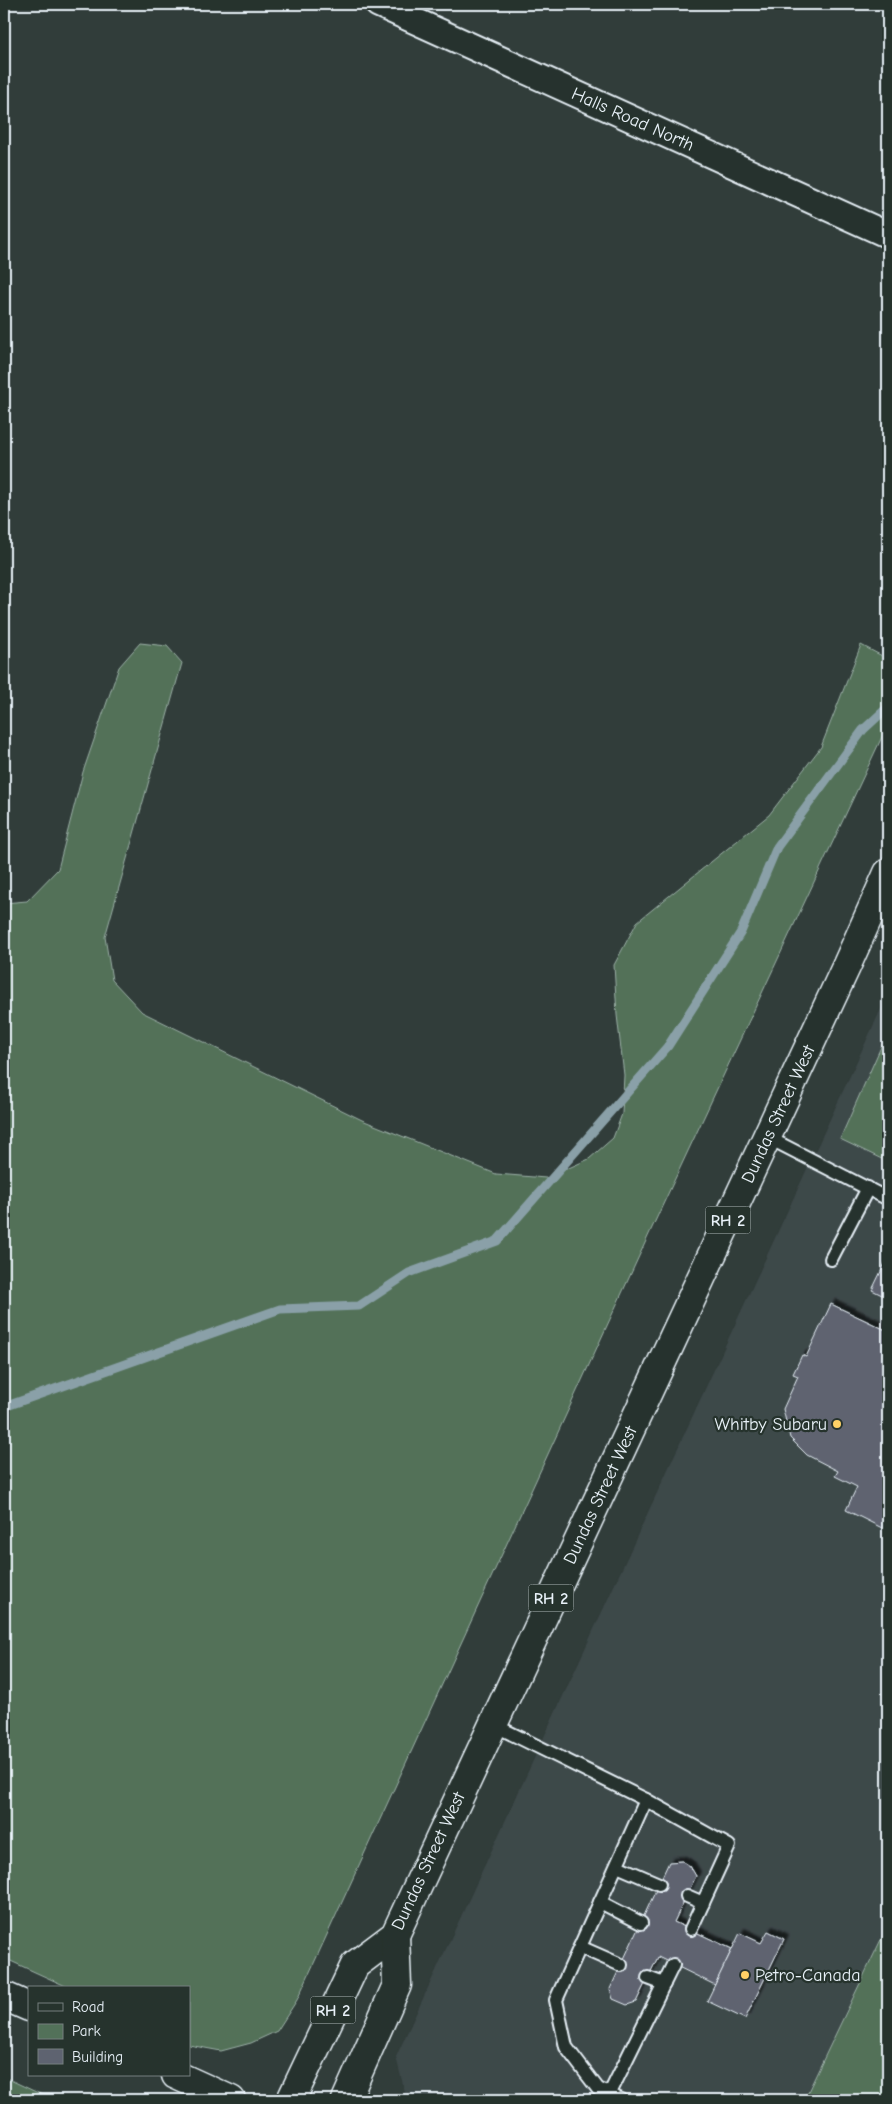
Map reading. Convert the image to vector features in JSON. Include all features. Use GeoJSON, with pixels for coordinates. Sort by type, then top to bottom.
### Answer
{"type":"FeatureCollection","features":[{"type":"Feature","properties":{"kind":"main road","name":"Dundas Street West"},"geometry":{"type":"LineString","coordinates":[[291,2100],[355,1965],[394,1935],[767,1137],[888,873]]}},
{"type":"Feature","properties":{"kind":"main road","name":"RH 2"},"geometry":{"type":"LineString","coordinates":[[346,2100],[397,1985],[394,1935]]}},
{"type":"Feature","properties":{"kind":"main road"},"geometry":{"type":"LineString","coordinates":[[4,1996],[28,2007]]}},
{"type":"Feature","properties":{"kind":"main road"},"geometry":{"type":"LineString","coordinates":[[178,2076],[231,2100]]}},
{"type":"Feature","properties":{"kind":"street","name":"Halls Road North"},"geometry":{"type":"LineString","coordinates":[[378,4],[888,235]]}},
{"type":"Feature","properties":{"kind":"lane"},"geometry":{"type":"LineString","coordinates":[[767,1137],[888,1199]]}},
{"type":"Feature","properties":{"kind":"lane"},"geometry":{"type":"LineString","coordinates":[[831,1259],[868,1188]]}},
{"type":"Feature","properties":{"kind":"lane"},"geometry":{"type":"LineString","coordinates":[[492,1724],[646,1800],[729,1846],[691,1930]]}},
{"type":"Feature","properties":{"kind":"lane"},"geometry":{"type":"LineString","coordinates":[[621,2100],[598,2089],[566,2047],[556,2000],[646,1800]]}},
{"type":"Feature","properties":{"kind":"lane"},"geometry":{"type":"LineString","coordinates":[[617,1866],[660,1884]]}},
{"type":"Feature","properties":{"kind":"lane"},"geometry":{"type":"LineString","coordinates":[[687,1896],[703,1903]]}},
{"type":"Feature","properties":{"kind":"lane"},"geometry":{"type":"LineString","coordinates":[[600,1902],[641,1923]]}},
{"type":"Feature","properties":{"kind":"lane"},"geometry":{"type":"LineString","coordinates":[[580,1947],[621,1965]]}},
{"type":"Feature","properties":{"kind":"lane"},"geometry":{"type":"LineString","coordinates":[[609,2095],[673,1964]]}},
{"type":"Feature","properties":{"kind":"lane"},"geometry":{"type":"LineString","coordinates":[[648,1978],[664,1984]]}},
{"type":"Feature","properties":{"kind":"shaded area"},"geometry":{"type":"Polygon","coordinates":[[[888,994],[888,1925],[804,2100],[407,2100],[396,2057],[888,994]]]}},
{"type":"Feature","properties":{"kind":"green space"},"geometry":{"type":"Polygon","coordinates":[[[140,643],[167,646],[182,663],[105,937],[112,980],[142,1012],[362,1120],[496,1174],[546,1178],[589,1159],[613,1138],[622,1114],[624,1075],[617,1015],[614,965],[637,922],[769,815],[821,747],[861,645],[888,659],[888,724],[651,1230],[297,2000],[277,2031],[251,2043],[221,2051],[190,2045],[190,1986],[66,1986],[4,1958],[4,903],[27,901],[58,869],[83,772],[119,667],[140,643]]]}},
{"type":"Feature","properties":{"kind":"green space"},"geometry":{"type":"Polygon","coordinates":[[[888,1031],[888,1162],[840,1139],[888,1031]]]}},
{"type":"Feature","properties":{"kind":"green space"},"geometry":{"type":"Polygon","coordinates":[[[888,1925],[888,2100],[804,2100],[888,1925]]]}},
{"type":"Feature","properties":{"kind":"green space"},"geometry":{"type":"Polygon","coordinates":[[[4,2077],[53,2100],[4,2100],[4,2077]]]}},
{"type":"Feature","properties":{"kind":"building"},"geometry":{"type":"Polygon","coordinates":[[[888,1257],[888,1298],[872,1290],[888,1257]]]}},
{"type":"Feature","properties":{"kind":"building","name":"Whitby Subaru"},"geometry":{"type":"Polygon","coordinates":[[[831,1304],[888,1331],[888,1531],[846,1510],[857,1487],[835,1476],[838,1471],[807,1455],[790,1438],[783,1409],[798,1376],[793,1374],[802,1355],[806,1357],[831,1304]]]}},
{"type":"Feature","properties":{"kind":"building"},"geometry":{"type":"Polygon","coordinates":[[[682,1861],[690,1866],[696,1876],[674,1922],[732,1949],[715,1985],[658,1957],[636,2002],[627,2005],[613,1999],[610,1989],[669,1862],[682,1861]]]}},
{"type":"Feature","properties":{"kind":"building"},"geometry":{"type":"Polygon","coordinates":[[[768,1931],[784,1939],[745,2019],[707,2001],[740,1933],[761,1943],[768,1931]]]}},
{"type":"Feature","properties":{"kind":"waterway"},"geometry":{"type":"LineString","coordinates":[[4,1407],[280,1309],[359,1306],[409,1273],[497,1241],[668,1046],[741,932],[777,847],[863,730],[888,707]]}},
{"type":"Feature","properties":{"kind":"place","name":"Whitby Subaru"},"geometry":{"type":"Point","coordinates":[837,1424]}},
{"type":"Feature","properties":{"kind":"place","name":"Petro-Canada"},"geometry":{"type":"Point","coordinates":[745,1975]}}]}
